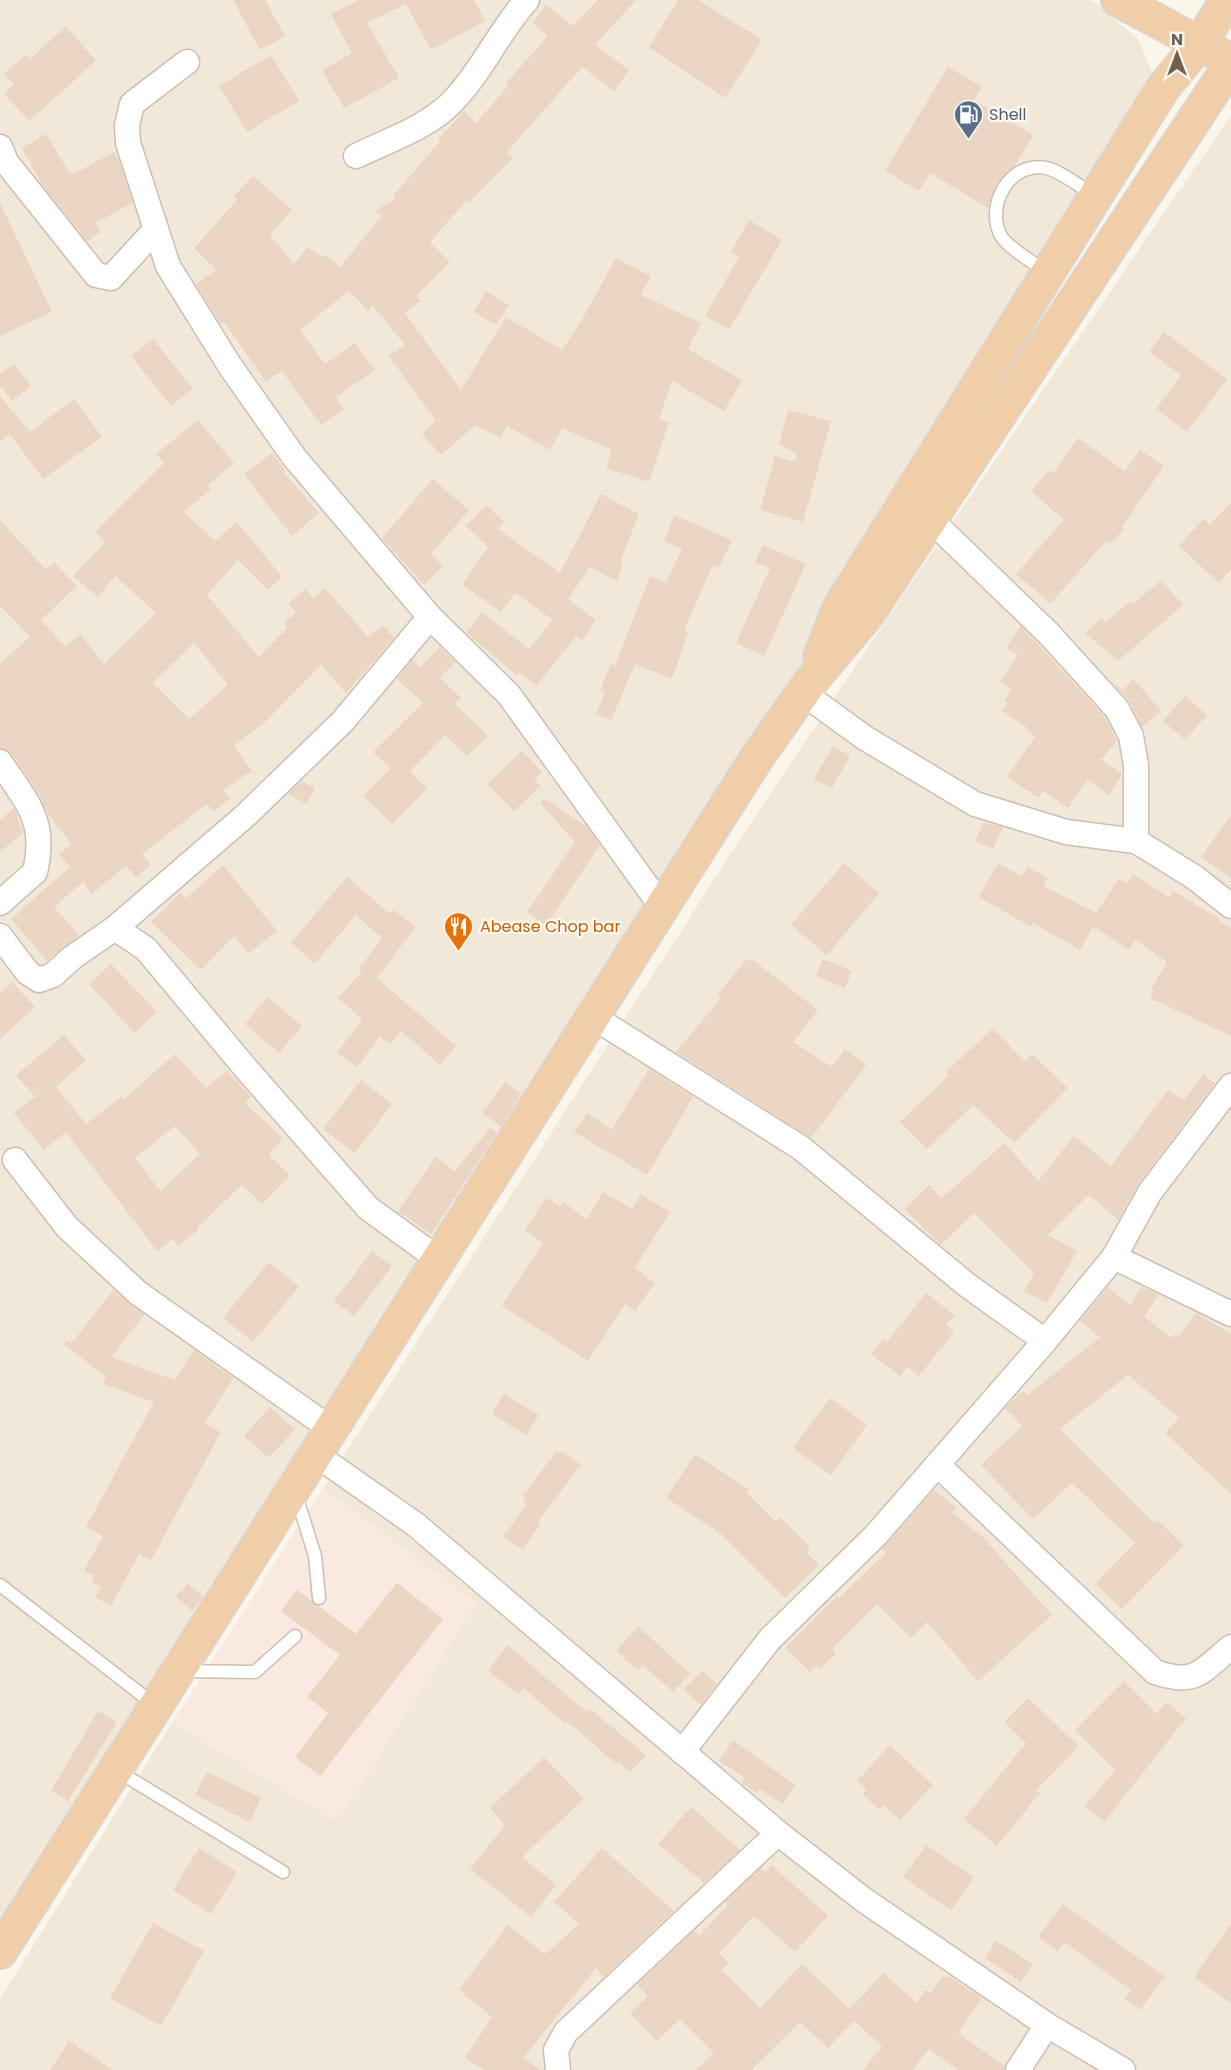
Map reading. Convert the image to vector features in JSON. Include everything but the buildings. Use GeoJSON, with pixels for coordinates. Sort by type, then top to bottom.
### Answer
{"type":"FeatureCollection","features":[{"type":"Feature","properties":{"kind":"highway"},"geometry":{"type":"LineString","coordinates":[[1113,0],[1158,44],[1163,58],[1163,88]]}},
{"type":"Feature","properties":{"kind":"highway"},"geometry":{"type":"LineString","coordinates":[[0,1952],[756,759],[806,688],[867,615],[1231,63],[1201,42],[1118,0]]}},
{"type":"Feature","properties":{"kind":"highway"},"geometry":{"type":"LineString","coordinates":[[806,688],[840,607],[1163,88],[1201,42],[1225,3]]}},
{"type":"Feature","properties":{"kind":"street"},"geometry":{"type":"LineString","coordinates":[[356,156],[430,119],[452,103],[509,21],[527,0]]}},
{"type":"Feature","properties":{"kind":"street"},"geometry":{"type":"LineString","coordinates":[[187,62],[132,104],[127,125],[128,143],[168,266],[249,393],[294,457],[430,617],[509,695],[662,907]]}},
{"type":"Feature","properties":{"kind":"street"},"geometry":{"type":"LineString","coordinates":[[0,147],[6,162],[96,275],[111,278],[156,229]]}},
{"type":"Feature","properties":{"kind":"street"},"geometry":{"type":"LineString","coordinates":[[929,518],[1049,634],[1117,709],[1131,736],[1136,765],[1136,841]]}},
{"type":"Feature","properties":{"kind":"street"},"geometry":{"type":"LineString","coordinates":[[0,936],[28,973],[39,980],[53,975],[73,957],[115,928],[245,816],[343,721],[430,617]]}},
{"type":"Feature","properties":{"kind":"street"},"geometry":{"type":"LineString","coordinates":[[806,688],[865,738],[975,804],[1066,832],[1136,841],[1194,877],[1231,906]]}},
{"type":"Feature","properties":{"kind":"street"},"geometry":{"type":"LineString","coordinates":[[0,762],[33,813],[40,835],[34,872],[0,903]]}},
{"type":"Feature","properties":{"kind":"street"},"geometry":{"type":"LineString","coordinates":[[115,928],[146,949],[248,1071],[368,1208],[438,1259]]}},
{"type":"Feature","properties":{"kind":"street"},"geometry":{"type":"LineString","coordinates":[[592,1016],[801,1148],[967,1285],[1046,1341]]}},
{"type":"Feature","properties":{"kind":"street"},"geometry":{"type":"LineString","coordinates":[[682,1752],[770,1639],[876,1535],[1046,1341],[1114,1257],[1150,1192],[1231,1086]]}},
{"type":"Feature","properties":{"kind":"street"},"geometry":{"type":"LineString","coordinates":[[15,1160],[67,1227],[138,1293],[323,1442],[415,1524],[778,1833],[864,1900],[1047,2025],[1123,2070]]}},
{"type":"Feature","properties":{"kind":"street"},"geometry":{"type":"LineString","coordinates":[[1114,1257],[1231,1314]]}},
{"type":"Feature","properties":{"kind":"street"},"geometry":{"type":"LineString","coordinates":[[938,1464],[1155,1672],[1177,1679],[1196,1676],[1231,1647]]}},
{"type":"Feature","properties":{"kind":"street"},"geometry":{"type":"LineString","coordinates":[[558,2070],[556,2050],[566,2032],[778,1833]]}},
{"type":"Feature","properties":{"kind":"street"},"geometry":{"type":"LineString","coordinates":[[1018,2070],[1047,2025]]}},
{"type":"Feature","properties":{"kind":"lane"},"geometry":{"type":"LineString","coordinates":[[1048,274],[1001,237],[994,210],[1009,178],[1028,168],[1047,168],[1097,196]]}},
{"type":"Feature","properties":{"kind":"lane"},"geometry":{"type":"LineString","coordinates":[[293,1488],[315,1556],[319,1598]]}},
{"type":"Feature","properties":{"kind":"lane"},"geometry":{"type":"LineString","coordinates":[[0,1586],[156,1705]]}},
{"type":"Feature","properties":{"kind":"lane"},"geometry":{"type":"LineString","coordinates":[[178,1671],[255,1672],[295,1636]]}},
{"type":"Feature","properties":{"kind":"lane"},"geometry":{"type":"LineString","coordinates":[[115,1769],[283,1872]]}},
{"type":"Feature","properties":{"kind":"shaded area"},"geometry":{"type":"Polygon","coordinates":[[[0,0],[1092,0],[1138,39],[1155,79],[795,685],[0,1923],[0,0]]]}},
{"type":"Feature","properties":{"kind":"shaded area"},"geometry":{"type":"Polygon","coordinates":[[[1231,115],[1231,2070],[0,2070],[0,1999],[172,1723],[337,1821],[476,1603],[323,1488],[744,833],[909,586],[1231,115]]]}},
{"type":"Feature","properties":{"kind":"shaded area"},"geometry":{"type":"Polygon","coordinates":[[[323,1488],[476,1603],[337,1821],[172,1723],[323,1488]]]}},
{"type":"Feature","properties":{"kind":"place","name":"Shell"},"geometry":{"type":"Point","coordinates":[968,140]}},
{"type":"Feature","properties":{"kind":"place","name":"Abease Chop bar"},"geometry":{"type":"Point","coordinates":[459,952]}}]}
